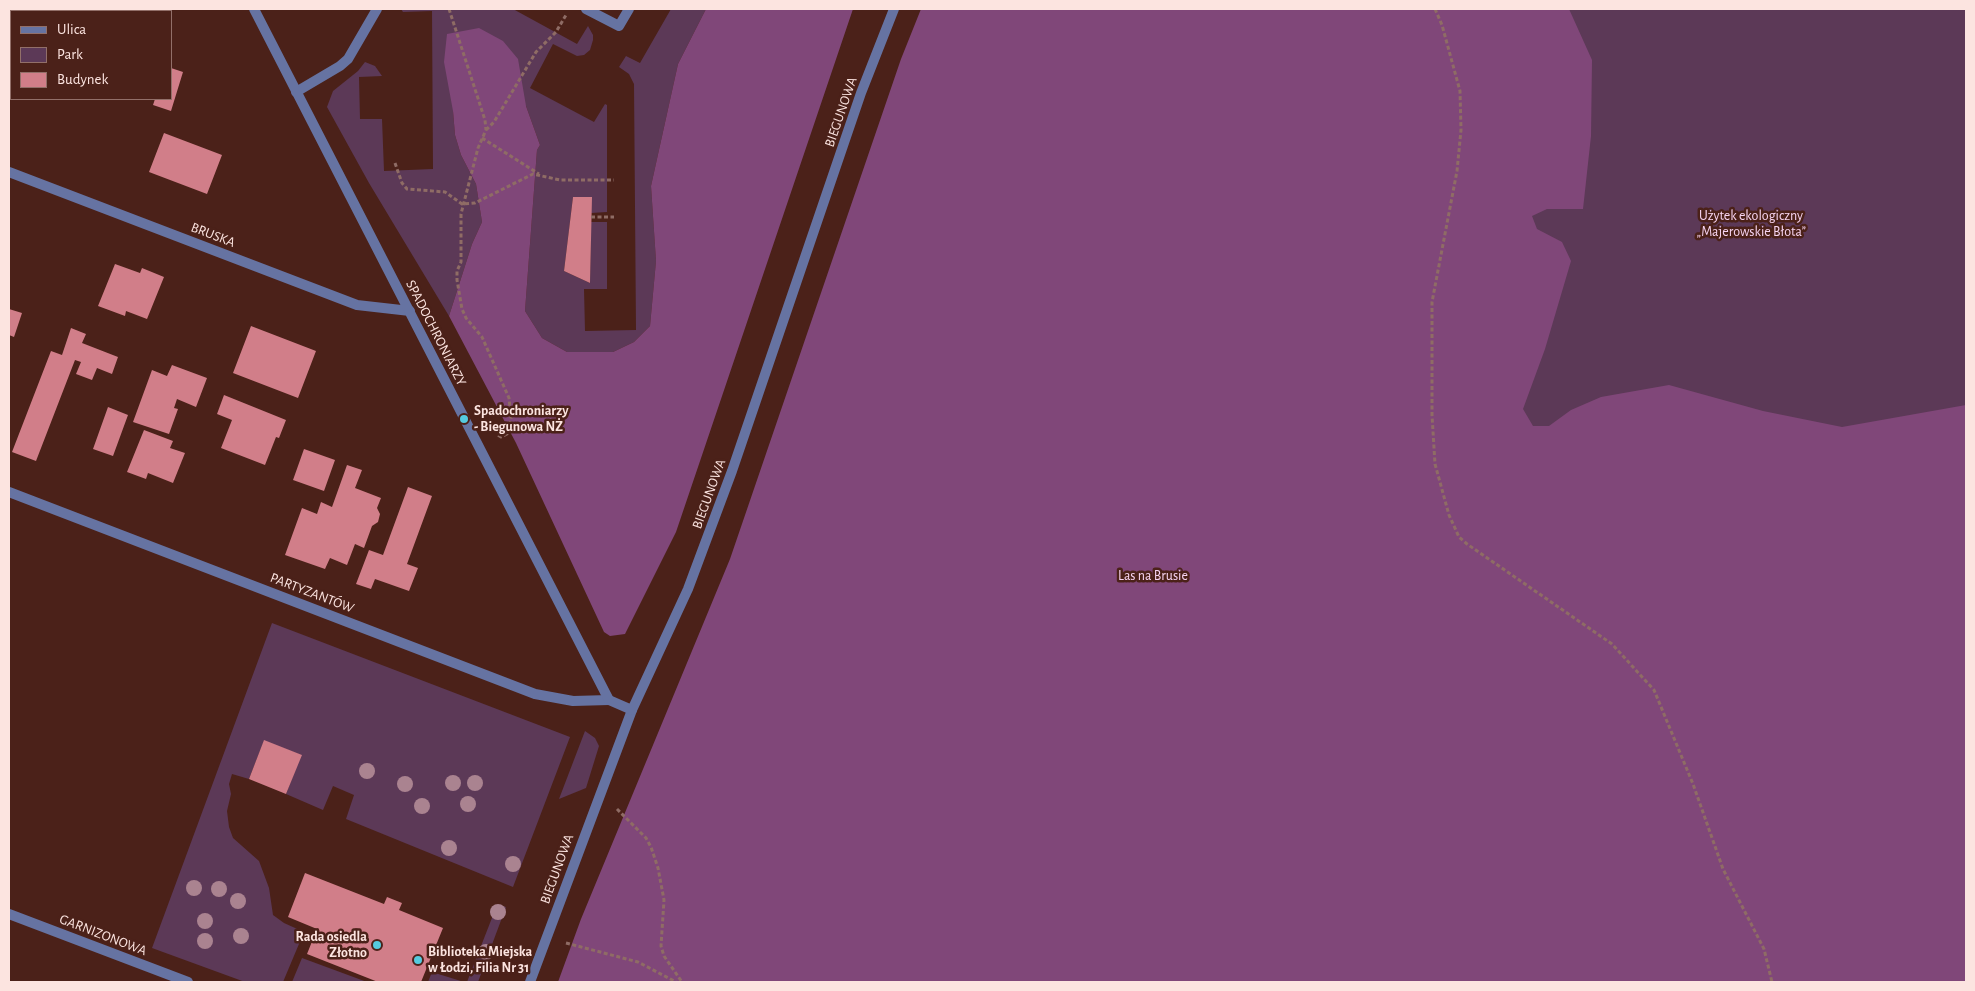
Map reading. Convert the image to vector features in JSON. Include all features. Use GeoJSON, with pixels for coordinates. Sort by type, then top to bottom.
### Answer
{"type":"FeatureCollection","features":[{"type":"Feature","properties":{"kind":"street","name":"SPADOCHRONIARZY"},"geometry":{"type":"LineString","coordinates":[[254,9],[610,700]]}},
{"type":"Feature","properties":{"kind":"street"},"geometry":{"type":"LineString","coordinates":[[296,92],[340,66],[348,59],[377,9]]}},
{"type":"Feature","properties":{"kind":"street"},"geometry":{"type":"LineString","coordinates":[[586,9],[619,26],[629,9]]}},
{"type":"Feature","properties":{"kind":"street","name":"BIEGUNOWA"},"geometry":{"type":"LineString","coordinates":[[530,982],[632,710],[688,589],[732,471],[861,92],[894,9]]}},
{"type":"Feature","properties":{"kind":"street","name":"BRUSKA"},"geometry":{"type":"LineString","coordinates":[[9,172],[357,305],[410,311]]}},
{"type":"Feature","properties":{"kind":"street","name":"PARTYZANTÓW"},"geometry":{"type":"LineString","coordinates":[[9,492],[535,694],[573,701],[610,700]]}},
{"type":"Feature","properties":{"kind":"street"},"geometry":{"type":"LineString","coordinates":[[610,700],[632,710]]}},
{"type":"Feature","properties":{"kind":"street","name":"GARNIZONOWA"},"geometry":{"type":"LineString","coordinates":[[9,914],[188,982]]}},
{"type":"Feature","properties":{"kind":"path"},"geometry":{"type":"LineString","coordinates":[[449,9],[485,120],[486,130]]}},
{"type":"Feature","properties":{"kind":"path"},"geometry":{"type":"LineString","coordinates":[[494,433],[501,437],[507,434],[511,418],[509,398],[482,337],[466,318],[462,309],[457,271],[461,262],[462,204],[486,130],[494,122],[536,52],[556,32],[570,9]]}},
{"type":"Feature","properties":{"kind":"path"},"geometry":{"type":"LineString","coordinates":[[1435,9],[1442,25],[1460,91],[1461,130],[1457,171],[1432,302],[1432,415],[1435,464],[1448,515],[1459,537],[1467,544],[1612,644],[1654,690],[1692,784],[1723,869],[1764,949],[1772,982]]}},
{"type":"Feature","properties":{"kind":"path"},"geometry":{"type":"LineString","coordinates":[[482,138],[539,174]]}},
{"type":"Feature","properties":{"kind":"path"},"geometry":{"type":"LineString","coordinates":[[395,163],[402,183],[407,189],[445,192],[462,204],[475,203],[533,174],[560,180],[614,180]]}},
{"type":"Feature","properties":{"kind":"path"},"geometry":{"type":"LineString","coordinates":[[592,217],[614,217]]}},
{"type":"Feature","properties":{"kind":"path"},"geometry":{"type":"LineString","coordinates":[[614,807],[643,835],[651,847],[658,868],[664,900],[661,946],[664,956],[682,982]]}},
{"type":"Feature","properties":{"kind":"path"},"geometry":{"type":"LineString","coordinates":[[546,938],[623,957],[652,968],[676,982]]}},
{"type":"Feature","properties":{"kind":"green space"},"geometry":{"type":"Polygon","coordinates":[[[401,9],[513,9],[577,44],[588,26],[593,35],[590,50],[584,55],[577,56],[553,44],[530,88],[594,122],[605,104],[607,105],[607,212],[591,213],[591,197],[573,197],[564,271],[590,283],[591,222],[607,222],[607,289],[584,289],[585,331],[636,330],[634,84],[629,74],[619,67],[626,56],[640,63],[671,9],[706,9],[678,64],[651,186],[656,261],[650,326],[634,342],[613,352],[567,352],[542,338],[525,311],[537,150],[540,145],[526,106],[453,111],[455,135],[461,155],[476,184],[482,222],[472,244],[449,316],[369,183],[327,107],[333,91],[358,71],[365,62],[375,66],[382,76],[359,77],[360,119],[382,119],[384,171],[433,169],[432,11],[403,12],[401,9]]]}},
{"type":"Feature","properties":{"kind":"green space"},"geometry":{"type":"Polygon","coordinates":[[[706,9],[853,9],[676,532],[625,634],[610,636],[604,632],[516,443],[449,316],[472,244],[482,222],[476,184],[461,155],[455,135],[453,111],[444,62],[447,34],[479,28],[503,41],[518,59],[526,106],[540,145],[537,150],[525,311],[542,338],[567,352],[613,352],[634,342],[650,326],[656,261],[651,186],[678,64],[706,9]]]}},
{"type":"Feature","properties":{"kind":"green space","name":"Las na Brusie"},"geometry":{"type":"Polygon","coordinates":[[[921,9],[1569,9],[1592,60],[1591,136],[1583,209],[1547,209],[1532,216],[1537,229],[1562,242],[1571,261],[1545,349],[1523,409],[1533,426],[1549,426],[1571,410],[1601,397],[1669,385],[1763,411],[1842,427],[1966,405],[1966,982],[558,982],[581,919],[730,559],[901,59],[921,9]]]}},
{"type":"Feature","properties":{"kind":"green space","name":"Użytek ekologiczny „Majerowskie Błota”"},"geometry":{"type":"Polygon","coordinates":[[[1422,9],[1966,9],[1966,467],[1493,465],[1422,9]]]}},
{"type":"Feature","properties":{"kind":"green space"},"geometry":{"type":"Polygon","coordinates":[[[272,623],[570,737],[513,887],[346,819],[354,795],[333,786],[323,810],[286,794],[301,755],[264,741],[249,779],[232,774],[229,784],[231,794],[227,811],[229,827],[233,838],[259,861],[269,888],[273,915],[284,923],[304,932],[283,982],[245,982],[152,948],[272,623]]]}},
{"type":"Feature","properties":{"kind":"green space"},"geometry":{"type":"Polygon","coordinates":[[[585,731],[595,738],[599,746],[586,788],[559,799],[585,731]]]}},
{"type":"Feature","properties":{"kind":"green space"},"geometry":{"type":"Polygon","coordinates":[[[497,905],[506,907],[478,982],[467,982],[497,905]]]}},
{"type":"Feature","properties":{"kind":"green space"},"geometry":{"type":"Polygon","coordinates":[[[302,958],[367,982],[292,982],[302,958]]]}},
{"type":"Feature","properties":{"kind":"green space"},"geometry":{"type":"Polygon","coordinates":[[[432,972],[464,982],[428,982],[432,972]]]}},
{"type":"Feature","properties":{"kind":"building"},"geometry":{"type":"Polygon","coordinates":[[[9,9],[18,9],[21,10],[10,10],[9,78],[9,9]]]}},
{"type":"Feature","properties":{"kind":"building"},"geometry":{"type":"Polygon","coordinates":[[[69,9],[72,10],[48,10],[69,9]]]}},
{"type":"Feature","properties":{"kind":"building"},"geometry":{"type":"Polygon","coordinates":[[[172,68],[183,72],[171,111],[153,105],[155,100],[172,100],[172,68]]]}},
{"type":"Feature","properties":{"kind":"building"},"geometry":{"type":"Polygon","coordinates":[[[164,133],[222,155],[207,194],[149,172],[164,133]]]}},
{"type":"Feature","properties":{"kind":"building"},"geometry":{"type":"Polygon","coordinates":[[[573,197],[592,197],[590,283],[564,271],[573,197]]]}},
{"type":"Feature","properties":{"kind":"building"},"geometry":{"type":"Polygon","coordinates":[[[115,264],[140,273],[142,268],[164,277],[147,319],[126,311],[125,316],[98,306],[115,264]]]}},
{"type":"Feature","properties":{"kind":"building"},"geometry":{"type":"Polygon","coordinates":[[[9,309],[22,313],[14,337],[9,335],[9,309]]]}},
{"type":"Feature","properties":{"kind":"building"},"geometry":{"type":"Polygon","coordinates":[[[251,326],[316,351],[298,398],[233,373],[251,326]]]}},
{"type":"Feature","properties":{"kind":"building"},"geometry":{"type":"Polygon","coordinates":[[[71,328],[86,334],[82,343],[118,357],[112,374],[97,368],[92,380],[76,374],[81,362],[75,360],[36,461],[12,452],[51,351],[62,355],[71,328]]]}},
{"type":"Feature","properties":{"kind":"building"},"geometry":{"type":"Polygon","coordinates":[[[172,365],[207,378],[196,407],[177,399],[174,408],[178,409],[169,434],[133,422],[152,370],[167,376],[172,365]]]}},
{"type":"Feature","properties":{"kind":"building"},"geometry":{"type":"Polygon","coordinates":[[[224,395],[286,420],[279,438],[276,437],[265,465],[221,448],[232,420],[217,414],[224,395]]]}},
{"type":"Feature","properties":{"kind":"building"},"geometry":{"type":"Polygon","coordinates":[[[108,407],[128,415],[113,456],[93,449],[108,407]]]}},
{"type":"Feature","properties":{"kind":"building"},"geometry":{"type":"Polygon","coordinates":[[[144,430],[173,441],[170,448],[185,453],[173,483],[148,473],[146,479],[127,472],[144,430]]]}},
{"type":"Feature","properties":{"kind":"building"},"geometry":{"type":"Polygon","coordinates":[[[304,449],[335,460],[324,491],[293,480],[304,449]]]}},
{"type":"Feature","properties":{"kind":"building"},"geometry":{"type":"Polygon","coordinates":[[[347,465],[362,470],[355,488],[381,498],[377,508],[380,514],[378,522],[372,526],[364,548],[355,544],[347,565],[330,558],[325,569],[285,555],[302,508],[317,514],[321,502],[332,507],[347,465]]]}},
{"type":"Feature","properties":{"kind":"building"},"geometry":{"type":"Polygon","coordinates":[[[408,487],[432,496],[407,564],[418,568],[409,591],[375,579],[371,589],[356,584],[369,550],[383,555],[408,487]]]}},
{"type":"Feature","properties":{"kind":"building"},"geometry":{"type":"Polygon","coordinates":[[[264,740],[302,755],[286,794],[249,779],[264,740]]]}},
{"type":"Feature","properties":{"kind":"building"},"geometry":{"type":"Polygon","coordinates":[[[305,873],[384,904],[387,897],[402,903],[399,910],[443,928],[421,982],[378,982],[307,954],[317,929],[288,917],[305,873]]]}},
{"type":"Feature","properties":{"kind":"place","name":"Spadochroniarzy - Biegunowa NŻ"},"geometry":{"type":"Point","coordinates":[464,419]}},
{"type":"Feature","properties":{"kind":"place","name":"Rada osiedla Złotno"},"geometry":{"type":"Point","coordinates":[377,945]}},
{"type":"Feature","properties":{"kind":"place","name":"Biblioteka Miejska w Łodzi, Filia Nr 31"},"geometry":{"type":"Point","coordinates":[418,960]}}]}
